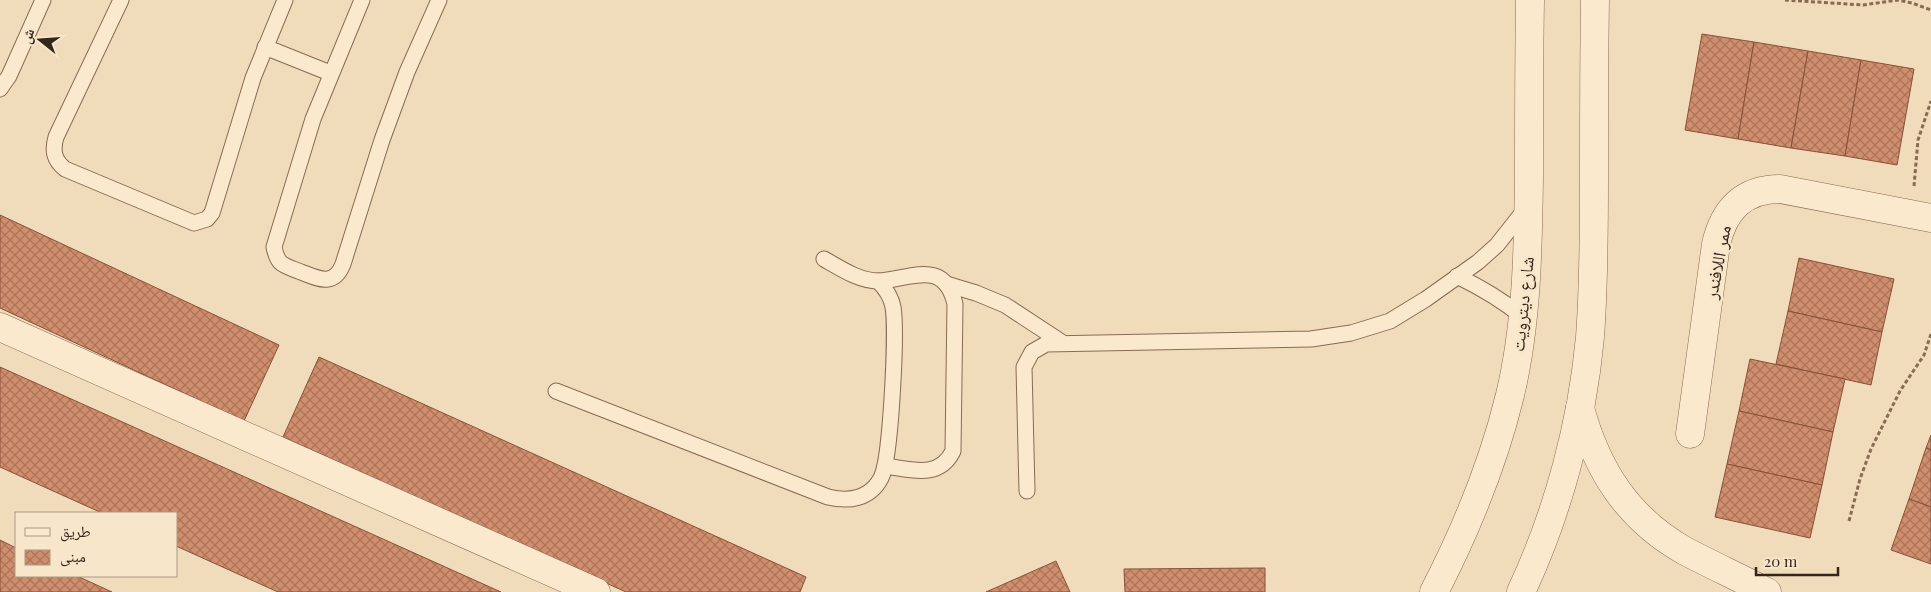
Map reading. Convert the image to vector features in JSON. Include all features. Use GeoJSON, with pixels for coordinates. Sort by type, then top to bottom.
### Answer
{"type":"FeatureCollection","features":[{"type":"Feature","properties":{"kind":"street","name":"شارع ديترويت"},"geometry":{"type":"LineString","coordinates":[[1434,592],[1460,542],[1489,470],[1510,394],[1523,317],[1528,261],[1530,0]]}},
{"type":"Feature","properties":{"kind":"street"},"geometry":{"type":"LineString","coordinates":[[1521,592],[1552,513],[1570,453],[1580,408],[1590,338],[1594,256],[1595,0]]}},
{"type":"Feature","properties":{"kind":"street","name":"ممر اللافندر"},"geometry":{"type":"LineString","coordinates":[[1690,434],[1716,244],[1724,219],[1732,208],[1742,199],[1754,193],[1767,189],[1780,189],[1921,216]]}},
{"type":"Feature","properties":{"kind":"street"},"geometry":{"type":"LineString","coordinates":[[0,326],[596,592]]}},
{"type":"Feature","properties":{"kind":"street"},"geometry":{"type":"LineString","coordinates":[[1580,408],[1596,457],[1620,494],[1643,520],[1685,550],[1767,592]]}},
{"type":"Feature","properties":{"kind":"lane"},"geometry":{"type":"LineString","coordinates":[[0,89],[10,76],[43,0]]}},
{"type":"Feature","properties":{"kind":"lane"},"geometry":{"type":"LineString","coordinates":[[121,0],[56,137],[53,151],[55,158],[65,169],[187,221],[201,222],[212,213],[253,78],[285,0]]}},
{"type":"Feature","properties":{"kind":"lane"},"geometry":{"type":"LineString","coordinates":[[362,0],[330,73],[304,147],[274,247],[280,262],[325,280],[333,278],[340,272],[385,132],[439,0]]}},
{"type":"Feature","properties":{"kind":"lane"},"geometry":{"type":"LineString","coordinates":[[265,47],[330,73]]}},
{"type":"Feature","properties":{"kind":"lane"},"geometry":{"type":"LineString","coordinates":[[1027,491],[1024,366],[1032,352],[1046,344],[1311,339],[1351,334],[1390,321],[1426,299],[1478,262],[1497,245],[1528,205]]}},
{"type":"Feature","properties":{"kind":"lane"},"geometry":{"type":"LineString","coordinates":[[824,259],[852,274],[878,281],[914,274],[925,274],[936,277],[946,284],[953,293],[955,304],[953,452],[943,466],[934,470],[885,466]]}},
{"type":"Feature","properties":{"kind":"lane"},"geometry":{"type":"LineString","coordinates":[[1457,276],[1502,300],[1523,317]]}},
{"type":"Feature","properties":{"kind":"lane"},"geometry":{"type":"LineString","coordinates":[[556,391],[819,494],[840,500],[852,500],[874,488],[881,478],[885,466],[893,370],[894,318],[890,296],[878,281]]}},
{"type":"Feature","properties":{"kind":"lane"},"geometry":{"type":"LineString","coordinates":[[946,284],[976,293],[1004,306],[1063,343]]}},
{"type":"Feature","properties":{"kind":"path"},"geometry":{"type":"LineString","coordinates":[[1785,0],[1863,5],[1898,0],[1931,10]]}},
{"type":"Feature","properties":{"kind":"path"},"geometry":{"type":"LineString","coordinates":[[1921,216],[1918,140],[1931,101]]}},
{"type":"Feature","properties":{"kind":"path"},"geometry":{"type":"LineString","coordinates":[[1849,520],[1860,479],[1871,449],[1900,391],[1924,355],[1931,334]]}},
{"type":"Feature","properties":{"kind":"building"},"geometry":{"type":"Polygon","coordinates":[[[1702,34],[1754,42],[1738,139],[1685,130],[1702,34]]]}},
{"type":"Feature","properties":{"kind":"building"},"geometry":{"type":"Polygon","coordinates":[[[1754,42],[1808,51],[1791,148],[1738,139],[1754,42]]]}},
{"type":"Feature","properties":{"kind":"building"},"geometry":{"type":"Polygon","coordinates":[[[1808,51],[1861,60],[1845,156],[1791,148],[1808,51]]]}},
{"type":"Feature","properties":{"kind":"building"},"geometry":{"type":"Polygon","coordinates":[[[1861,60],[1914,69],[1897,165],[1845,156],[1861,60]]]}},
{"type":"Feature","properties":{"kind":"building"},"geometry":{"type":"Polygon","coordinates":[[[0,215],[279,345],[244,421],[0,308],[0,215]]]}},
{"type":"Feature","properties":{"kind":"building"},"geometry":{"type":"Polygon","coordinates":[[[1799,258],[1894,279],[1882,332],[1788,311],[1799,258]]]}},
{"type":"Feature","properties":{"kind":"building"},"geometry":{"type":"Polygon","coordinates":[[[1788,311],[1882,332],[1871,385],[1776,364],[1788,311]]]}},
{"type":"Feature","properties":{"kind":"building"},"geometry":{"type":"Polygon","coordinates":[[[319,357],[806,577],[800,592],[626,592],[283,437],[319,357]]]}},
{"type":"Feature","properties":{"kind":"building"},"geometry":{"type":"Polygon","coordinates":[[[1750,359],[1845,379],[1833,432],[1739,411],[1750,359]]]}},
{"type":"Feature","properties":{"kind":"building"},"geometry":{"type":"Polygon","coordinates":[[[0,367],[501,592],[278,592],[178,547],[178,512],[100,512],[0,467],[0,367]]]}},
{"type":"Feature","properties":{"kind":"building"},"geometry":{"type":"Polygon","coordinates":[[[1739,411],[1833,432],[1822,485],[1727,464],[1739,411]]]}},
{"type":"Feature","properties":{"kind":"building"},"geometry":{"type":"Polygon","coordinates":[[[1931,435],[1931,450],[1926,448],[1931,435]]]}},
{"type":"Feature","properties":{"kind":"building"},"geometry":{"type":"Polygon","coordinates":[[[1926,448],[1931,450],[1931,507],[1909,499],[1926,448]]]}},
{"type":"Feature","properties":{"kind":"building"},"geometry":{"type":"Polygon","coordinates":[[[1727,464],[1822,485],[1810,538],[1715,517],[1727,464]]]}},
{"type":"Feature","properties":{"kind":"building"},"geometry":{"type":"Polygon","coordinates":[[[1909,499],[1931,507],[1931,564],[1891,550],[1909,499]]]}},
{"type":"Feature","properties":{"kind":"building"},"geometry":{"type":"Polygon","coordinates":[[[0,540],[15,548],[15,577],[79,577],[112,592],[0,592],[0,540]]]}},
{"type":"Feature","properties":{"kind":"building"},"geometry":{"type":"Polygon","coordinates":[[[1056,561],[1070,592],[986,592],[1056,561]]]}},
{"type":"Feature","properties":{"kind":"building"},"geometry":{"type":"Polygon","coordinates":[[[1265,568],[1265,592],[1125,592],[1124,569],[1265,568]]]}}]}
